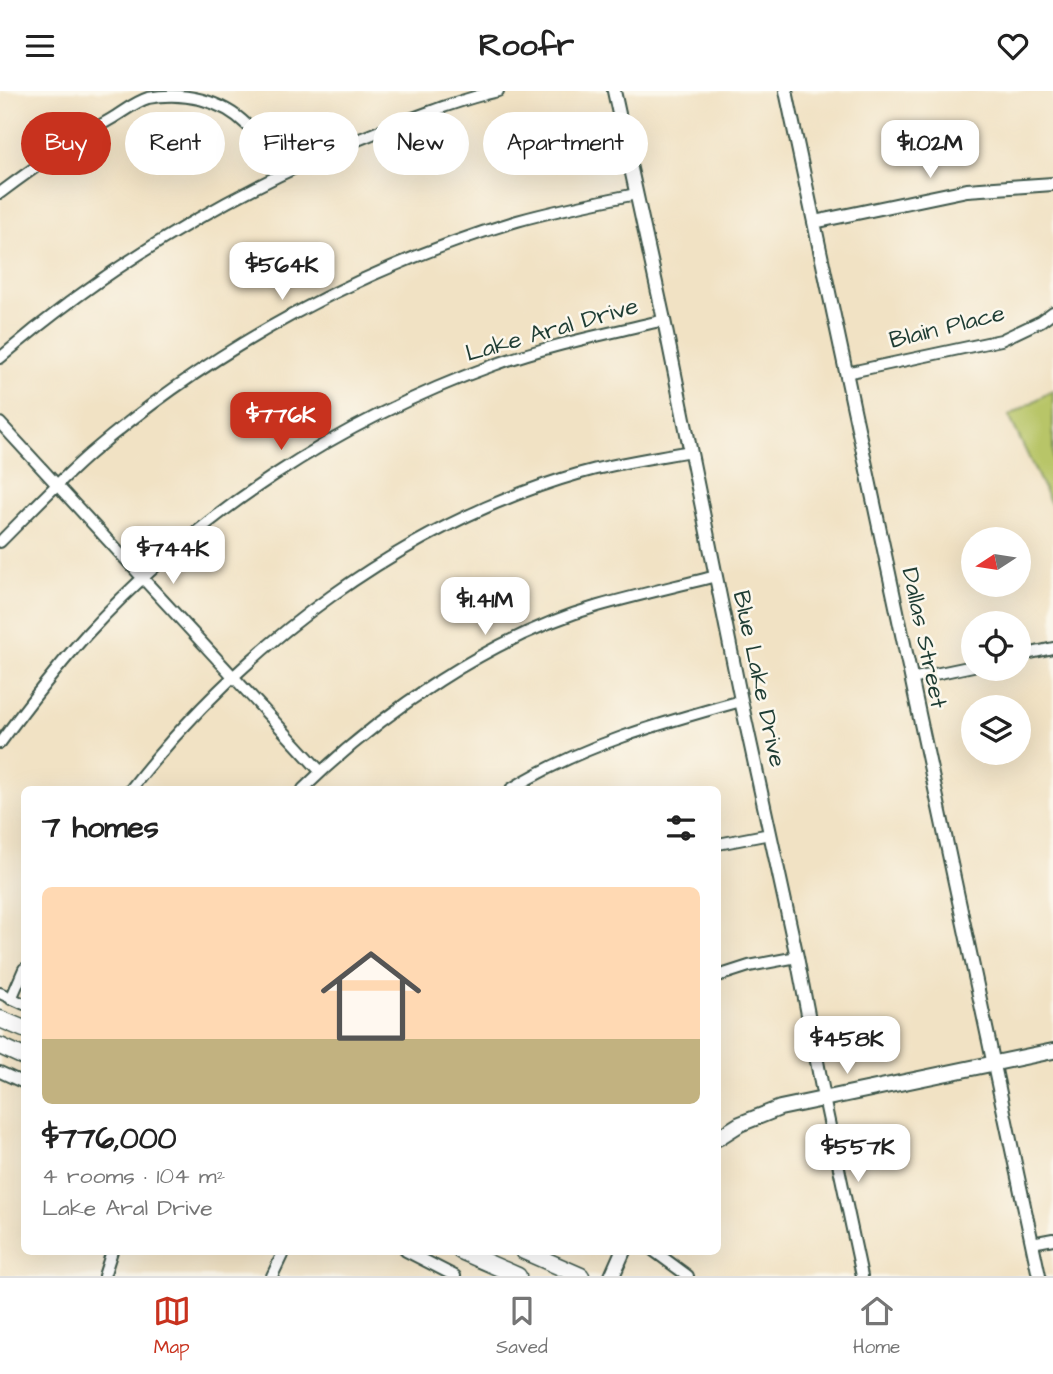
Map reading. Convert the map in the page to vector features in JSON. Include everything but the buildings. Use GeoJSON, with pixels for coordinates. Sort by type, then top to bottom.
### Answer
{"type":"FeatureCollection","features":[{"type":"Feature","properties":{"kind":"main road"},"geometry":{"type":"LineString","coordinates":[[0,1019],[21,1028]]}},
{"type":"Feature","properties":{"kind":"main road"},"geometry":{"type":"LineString","coordinates":[[0,1046],[21,1056]]}},
{"type":"Feature","properties":{"kind":"main road"},"geometry":{"type":"LineString","coordinates":[[721,1136],[780,1108],[1053,1051]]}},
{"type":"Feature","properties":{"kind":"main road"},"geometry":{"type":"LineString","coordinates":[[470,1255],[518,1276]]}},
{"type":"Feature","properties":{"kind":"main road"},"geometry":{"type":"LineString","coordinates":[[533,1255],[580,1276]]}},
{"type":"Feature","properties":{"kind":"main road"},"geometry":{"type":"LineString","coordinates":[[612,1276],[621,1255]]}},
{"type":"Feature","properties":{"kind":"street"},"geometry":{"type":"LineString","coordinates":[[359,138],[498,91]]}},
{"type":"Feature","properties":{"kind":"street","name":"Blue Lake Drive"},"geometry":{"type":"LineString","coordinates":[[614,91],[862,1276]]}},
{"type":"Feature","properties":{"kind":"street","name":"Dallas Street"},"geometry":{"type":"LineString","coordinates":[[786,91],[1039,1276]]}},
{"type":"Feature","properties":{"kind":"street"},"geometry":{"type":"LineString","coordinates":[[0,193],[58,149],[145,99],[170,95],[195,97],[228,110],[239,120]]}},
{"type":"Feature","properties":{"kind":"street"},"geometry":{"type":"LineString","coordinates":[[0,358],[115,269],[195,219],[277,175]]}},
{"type":"Feature","properties":{"kind":"street"},"geometry":{"type":"LineString","coordinates":[[814,222],[967,190],[1053,184]]}},
{"type":"Feature","properties":{"kind":"street"},"geometry":{"type":"LineString","coordinates":[[0,542],[57,485],[160,399],[240,344],[311,305],[401,262],[475,235],[554,212],[636,194]]}},
{"type":"Feature","properties":{"kind":"street","name":"Blain Place"},"geometry":{"type":"LineString","coordinates":[[846,373],[1002,340],[1041,321],[1053,312]]}},
{"type":"Feature","properties":{"kind":"street","name":"Lake Aral Drive"},"geometry":{"type":"LineString","coordinates":[[0,744],[59,666],[144,577],[194,533],[240,498],[309,453],[382,413],[457,379],[536,351],[664,320]]}},
{"type":"Feature","properties":{"kind":"street"},"geometry":{"type":"LineString","coordinates":[[0,423],[321,772]]}},
{"type":"Feature","properties":{"kind":"street"},"geometry":{"type":"LineString","coordinates":[[134,786],[191,718],[233,676],[267,646],[365,574],[434,534],[499,503],[583,472],[690,451]]}},
{"type":"Feature","properties":{"kind":"street"},"geometry":{"type":"LineString","coordinates":[[306,786],[352,744],[408,702],[499,647],[597,606],[716,576]]}},
{"type":"Feature","properties":{"kind":"street"},"geometry":{"type":"LineString","coordinates":[[1031,653],[1053,649]]}},
{"type":"Feature","properties":{"kind":"street"},"geometry":{"type":"LineString","coordinates":[[911,679],[961,669]]}},
{"type":"Feature","properties":{"kind":"street"},"geometry":{"type":"LineString","coordinates":[[516,786],[554,765],[605,743],[741,701]]}},
{"type":"Feature","properties":{"kind":"street"},"geometry":{"type":"LineString","coordinates":[[721,843],[770,834]]}},
{"type":"Feature","properties":{"kind":"street"},"geometry":{"type":"LineString","coordinates":[[721,975],[797,957]]}},
{"type":"Feature","properties":{"kind":"street"},"geometry":{"type":"LineString","coordinates":[[11,999],[21,976]]}},
{"type":"Feature","properties":{"kind":"street"},"geometry":{"type":"LineString","coordinates":[[0,993],[21,1003]]}},
{"type":"Feature","properties":{"kind":"street"},"geometry":{"type":"LineString","coordinates":[[1,1077],[21,1082]]}},
{"type":"Feature","properties":{"kind":"street"},"geometry":{"type":"LineString","coordinates":[[1032,1243],[1053,1239]]}},
{"type":"Feature","properties":{"kind":"street"},"geometry":{"type":"LineString","coordinates":[[104,1276],[111,1255]]}},
{"type":"Feature","properties":{"kind":"street"},"geometry":{"type":"LineString","coordinates":[[272,1276],[282,1255]]}},
{"type":"Feature","properties":{"kind":"street"},"geometry":{"type":"LineString","coordinates":[[415,1255],[455,1276]]}},
{"type":"Feature","properties":{"kind":"street"},"geometry":{"type":"LineString","coordinates":[[659,1255],[688,1276]]}},
{"type":"Feature","properties":{"kind":"street"},"geometry":{"type":"LineString","coordinates":[[430,1276],[436,1265]]}},
{"type":"Feature","properties":{"kind":"green space"},"geometry":{"type":"Polygon","coordinates":[[[1053,390],[1053,508],[1009,416],[1053,390]]]}}]}
